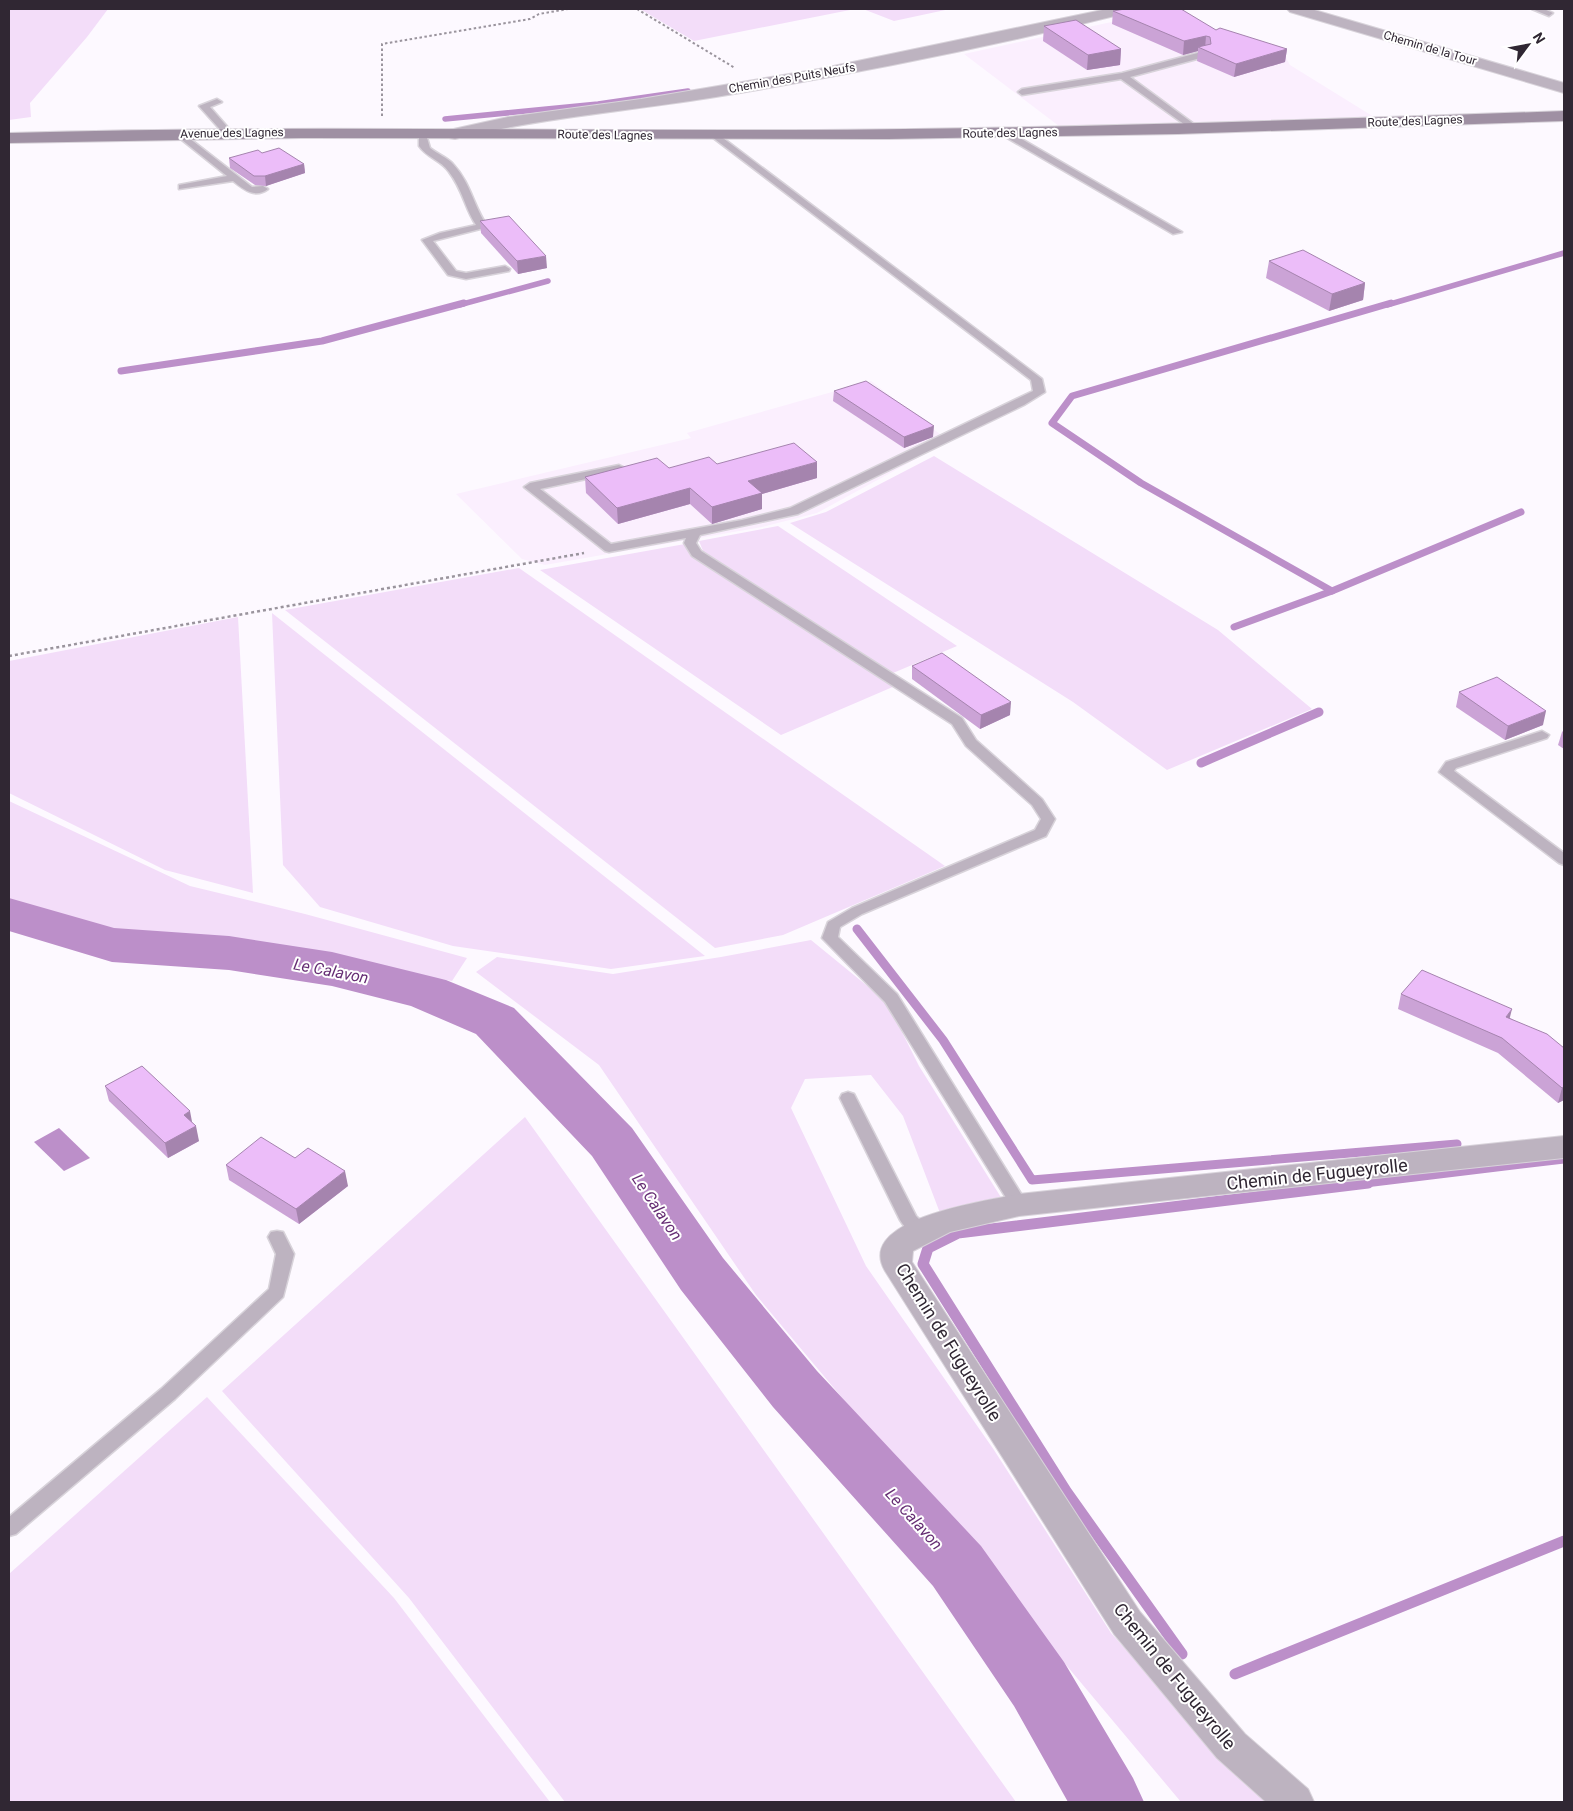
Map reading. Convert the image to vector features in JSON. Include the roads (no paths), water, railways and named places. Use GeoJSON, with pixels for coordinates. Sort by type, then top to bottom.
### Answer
{"type":"FeatureCollection","features":[{"type":"Feature","properties":{"kind":"street","name":"Chemin des Puits Neufs"},"geometry":{"type":"LineString","coordinates":[[455,134],[484,124],[526,117],[595,110],[762,84],[929,53],[1126,9]]}},
{"type":"Feature","properties":{"kind":"street","name":"Chemin de la Tour"},"geometry":{"type":"LineString","coordinates":[[1295,9],[1564,88]]}},
{"type":"Feature","properties":{"kind":"street","name":"Route des Lagnes"},"geometry":{"type":"LineString","coordinates":[[455,134],[1005,133],[1195,129],[1564,116]]}},
{"type":"Feature","properties":{"kind":"street","name":"Avenue des Lagnes"},"geometry":{"type":"LineString","coordinates":[[9,138],[228,133],[455,134]]}},
{"type":"Feature","properties":{"kind":"street","name":"Chemin de Fugueyrolle"},"geometry":{"type":"LineString","coordinates":[[1294,1802],[1231,1746],[1128,1623],[896,1263],[897,1246],[911,1235],[922,1231],[1019,1205],[1564,1147]]}},
{"type":"Feature","properties":{"kind":"lane"},"geometry":{"type":"LineString","coordinates":[[1536,9],[1549,13]]}},
{"type":"Feature","properties":{"kind":"lane"},"geometry":{"type":"LineString","coordinates":[[1022,92],[1123,76],[1205,54]]}},
{"type":"Feature","properties":{"kind":"lane"},"geometry":{"type":"LineString","coordinates":[[1123,76],[1195,129]]}},
{"type":"Feature","properties":{"kind":"lane"},"geometry":{"type":"LineString","coordinates":[[217,102],[204,106],[228,133]]}},
{"type":"Feature","properties":{"kind":"lane"},"geometry":{"type":"LineString","coordinates":[[422,133],[422,142],[426,151],[449,165],[469,196],[474,217],[484,227],[444,234],[427,240],[428,244],[452,273],[466,276],[505,269]]}},
{"type":"Feature","properties":{"kind":"lane"},"geometry":{"type":"LineString","coordinates":[[1005,133],[1177,232]]}},
{"type":"Feature","properties":{"kind":"lane"},"geometry":{"type":"LineString","coordinates":[[180,134],[250,190],[263,189]]}},
{"type":"Feature","properties":{"kind":"lane"},"geometry":{"type":"LineString","coordinates":[[619,469],[530,486],[609,548],[794,511],[897,460],[1020,403],[1039,392],[1036,379],[714,135]]}},
{"type":"Feature","properties":{"kind":"lane"},"geometry":{"type":"LineString","coordinates":[[182,187],[235,178]]}},
{"type":"Feature","properties":{"kind":"lane"},"geometry":{"type":"LineString","coordinates":[[695,532],[690,543],[696,553],[957,721],[971,743],[1037,802],[1048,819],[1041,833],[857,911],[833,925],[830,938],[891,998],[1019,1205]]}},
{"type":"Feature","properties":{"kind":"lane"},"geometry":{"type":"LineString","coordinates":[[1542,735],[1451,766],[1446,772],[1564,860]]}},
{"type":"Feature","properties":{"kind":"lane"},"geometry":{"type":"LineString","coordinates":[[1548,847],[1564,842]]}},
{"type":"Feature","properties":{"kind":"lane"},"geometry":{"type":"LineString","coordinates":[[848,1098],[909,1220],[922,1231]]}},
{"type":"Feature","properties":{"kind":"lane"},"geometry":{"type":"LineString","coordinates":[[9,1528],[168,1394],[277,1292],[285,1254],[276,1237]]}},
{"type":"Feature","properties":{"kind":"waterway"},"geometry":{"type":"LineString","coordinates":[[445,119],[598,104],[688,91]]}},
{"type":"Feature","properties":{"kind":"waterway"},"geometry":{"type":"LineString","coordinates":[[1387,305],[1564,253]]}},
{"type":"Feature","properties":{"kind":"waterway"},"geometry":{"type":"LineString","coordinates":[[459,305],[548,281]]}},
{"type":"Feature","properties":{"kind":"waterway"},"geometry":{"type":"LineString","coordinates":[[121,371],[322,341],[464,303]]}},
{"type":"Feature","properties":{"kind":"waterway"},"geometry":{"type":"LineString","coordinates":[[1332,591],[1141,483],[1052,423],[1072,396],[1391,303]]}},
{"type":"Feature","properties":{"kind":"waterway"},"geometry":{"type":"LineString","coordinates":[[1332,591],[1521,512]]}},
{"type":"Feature","properties":{"kind":"waterway"},"geometry":{"type":"LineString","coordinates":[[1234,627],[1332,591]]}},
{"type":"Feature","properties":{"kind":"waterway"},"geometry":{"type":"LineString","coordinates":[[1201,763],[1319,712]]}},
{"type":"Feature","properties":{"kind":"waterway","name":"Le Calavon"},"geometry":{"type":"LineString","coordinates":[[9,914],[112,945],[229,953],[332,969],[427,992],[495,1021],[612,1142],[702,1274],[795,1389],[957,1566],[1039,1684],[1107,1802]]}},
{"type":"Feature","properties":{"kind":"waterway"},"geometry":{"type":"LineString","coordinates":[[857,929],[943,1040],[1032,1180],[1457,1144]]}},
{"type":"Feature","properties":{"kind":"waterway"},"geometry":{"type":"LineString","coordinates":[[1357,1184],[1564,1159]]}},
{"type":"Feature","properties":{"kind":"waterway"},"geometry":{"type":"LineString","coordinates":[[1182,1654],[1066,1491],[923,1264],[928,1248],[958,1233],[1368,1183]]}},
{"type":"Feature","properties":{"kind":"waterway"},"geometry":{"type":"LineString","coordinates":[[1235,1674],[1564,1541]]}}]}
